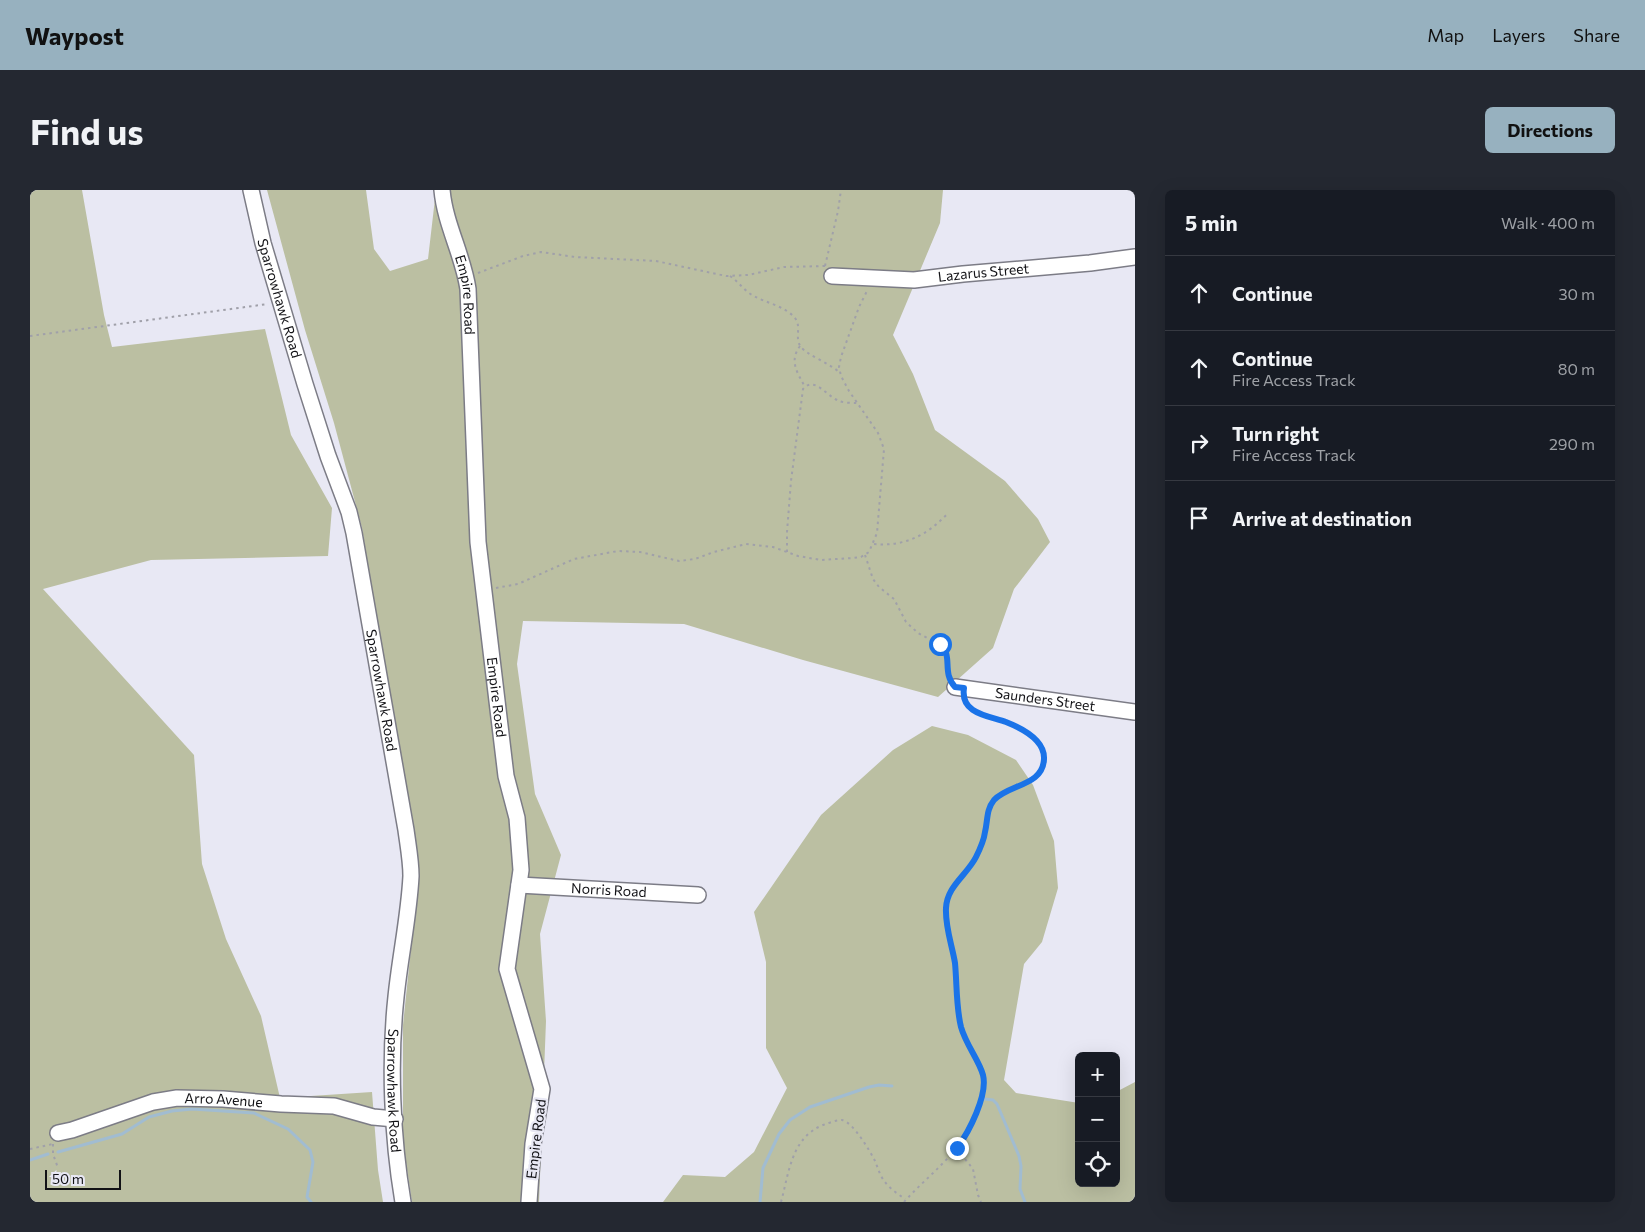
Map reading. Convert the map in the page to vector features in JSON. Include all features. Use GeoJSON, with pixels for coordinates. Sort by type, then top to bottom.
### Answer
{"type":"FeatureCollection","features":[{"type":"Feature","properties":{"kind":"street","name":"Sparrowhawk Road"},"geometry":{"type":"LineString","coordinates":[[251,190],[263,243],[318,427],[354,532],[409,850],[411,875],[396,997],[393,1038],[395,1119],[403,1202]]}},
{"type":"Feature","properties":{"kind":"street","name":"Empire Road"},"geometry":{"type":"LineString","coordinates":[[442,190],[446,214],[468,289],[478,542],[506,776],[517,818],[521,870],[507,968],[542,1089],[533,1144],[529,1202]]}},
{"type":"Feature","properties":{"kind":"street","name":"Lazarus Street"},"geometry":{"type":"LineString","coordinates":[[828,271],[872,278],[914,280],[1135,257]]}},
{"type":"Feature","properties":{"kind":"street","name":"Saunders Street"},"geometry":{"type":"LineString","coordinates":[[959,688],[1135,712]]}},
{"type":"Feature","properties":{"kind":"street","name":"Norris Road"},"geometry":{"type":"LineString","coordinates":[[519,885],[698,894]]}},
{"type":"Feature","properties":{"kind":"street","name":"Arro Avenue"},"geometry":{"type":"LineString","coordinates":[[58,1133],[72,1130],[140,1106],[177,1098],[334,1106],[373,1117],[395,1119]]}},
{"type":"Feature","properties":{"kind":"path"},"geometry":{"type":"LineString","coordinates":[[466,277],[522,256],[541,252],[575,257],[656,261],[729,276],[748,275],[784,267],[828,271],[841,190]]}},
{"type":"Feature","properties":{"kind":"path"},"geometry":{"type":"LineString","coordinates":[[484,588],[510,586],[574,559],[618,551],[640,552],[679,561],[695,559],[746,544],[763,545],[821,560],[865,555],[874,544],[880,509],[884,450],[878,433],[839,372],[800,346],[798,340],[799,326],[791,314],[754,297],[729,276]]}},
{"type":"Feature","properties":{"kind":"path"},"geometry":{"type":"LineString","coordinates":[[839,372],[841,357],[859,307],[872,278]]}},
{"type":"Feature","properties":{"kind":"path"},"geometry":{"type":"LineString","coordinates":[[30,336],[281,302]]}},
{"type":"Feature","properties":{"kind":"path"},"geometry":{"type":"LineString","coordinates":[[800,346],[795,355],[794,365],[805,387]]}},
{"type":"Feature","properties":{"kind":"path"},"geometry":{"type":"LineString","coordinates":[[787,552],[791,481],[797,443],[801,395],[805,387],[811,384],[838,401],[858,404]]}},
{"type":"Feature","properties":{"kind":"path"},"geometry":{"type":"LineString","coordinates":[[874,544],[896,544],[914,539],[933,528],[948,513]]}},
{"type":"Feature","properties":{"kind":"path"},"geometry":{"type":"LineString","coordinates":[[865,555],[876,583],[894,599],[906,622],[918,633],[940,644],[946,651],[948,656],[948,676],[959,688],[973,711],[1006,722],[1028,734],[1040,744],[1044,754],[1040,771],[1033,780],[1000,795],[991,805],[987,816],[985,833],[975,859],[968,871],[953,887],[947,899],[946,916],[954,961],[960,1021],[967,1043],[984,1081],[982,1094],[974,1116],[957,1148],[904,1202]]}},
{"type":"Feature","properties":{"kind":"path"},"geometry":{"type":"LineString","coordinates":[[781,1202],[793,1156],[798,1146],[806,1136],[820,1126],[841,1120],[848,1123],[855,1130],[871,1155],[883,1180],[906,1199]]}},
{"type":"Feature","properties":{"kind":"path"},"geometry":{"type":"LineString","coordinates":[[30,1149],[53,1144],[53,1154],[58,1168]]}},
{"type":"Feature","properties":{"kind":"path"},"geometry":{"type":"LineString","coordinates":[[957,1148],[974,1172],[981,1202]]}},
{"type":"Feature","properties":{"kind":"green space"},"geometry":{"type":"Polygon","coordinates":[[[30,190],[82,190],[104,315],[112,347],[265,329],[291,435],[332,508],[328,556],[151,560],[43,589],[194,755],[202,864],[226,939],[261,1016],[280,1098],[372,1092],[378,1170],[383,1202],[30,1202],[30,190]]]}},
{"type":"Feature","properties":{"kind":"green space"},"geometry":{"type":"Polygon","coordinates":[[[267,190],[366,190],[374,249],[390,271],[428,259],[436,190],[943,190],[940,223],[893,335],[913,374],[935,430],[1005,481],[1038,519],[1050,542],[1014,589],[993,648],[938,697],[803,660],[684,624],[523,621],[517,664],[535,794],[561,855],[540,934],[546,1021],[539,1202],[412,1202],[403,1143],[403,1025],[418,881],[362,528],[267,190]]]}},
{"type":"Feature","properties":{"kind":"green space"},"geometry":{"type":"Polygon","coordinates":[[[932,726],[968,735],[1016,760],[1033,785],[1054,841],[1058,888],[1042,942],[1024,964],[1004,1080],[1016,1093],[1075,1102],[1075,1187],[1120,1187],[1120,1090],[1135,1082],[1135,1202],[663,1202],[683,1175],[725,1177],[754,1152],[787,1088],[766,1048],[766,962],[754,912],[821,815],[893,750],[932,726]]]}},
{"type":"Feature","properties":{"kind":"waterway"},"geometry":{"type":"LineString","coordinates":[[760,1202],[763,1168],[779,1134],[790,1120],[810,1107],[869,1087],[879,1085],[892,1086]]}},
{"type":"Feature","properties":{"kind":"waterway"},"geometry":{"type":"LineString","coordinates":[[985,1099],[993,1100],[997,1104],[1019,1156],[1021,1166],[1020,1189],[1025,1202]]}},
{"type":"Feature","properties":{"kind":"waterway"},"geometry":{"type":"LineString","coordinates":[[58,1152],[122,1134],[149,1117],[172,1111],[192,1109],[254,1113],[288,1129],[310,1150],[313,1162],[307,1197],[311,1202]]}},
{"type":"Feature","properties":{"kind":"waterway"},"geometry":{"type":"LineString","coordinates":[[30,1160],[48,1154]]}},
{"type":"Feature","properties":{"kind":"route"},"geometry":{"type":"LineString","coordinates":[[940,644],[948,656],[947,670],[950,680],[955,687],[964,688],[964,697],[969,707],[979,714],[1018,727],[1040,744],[1044,754],[1043,765],[1033,780],[995,799],[988,810],[985,833],[979,851],[972,865],[953,887],[947,899],[947,928],[954,961],[961,1026],[984,1081],[982,1094],[970,1127],[957,1148]]}}]}
